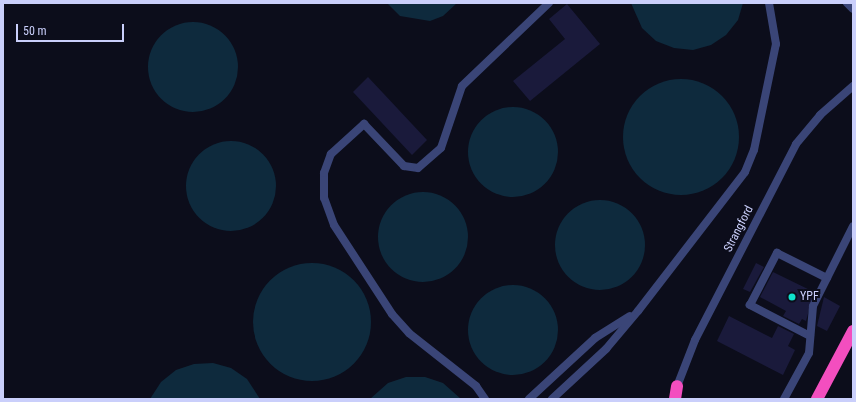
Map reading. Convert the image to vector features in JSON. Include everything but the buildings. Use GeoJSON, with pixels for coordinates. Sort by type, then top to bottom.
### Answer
{"type":"FeatureCollection","features":[{"type":"Feature","properties":{"kind":"highway"},"geometry":{"type":"LineString","coordinates":[[817,399],[853,331]]}},
{"type":"Feature","properties":{"kind":"highway"},"geometry":{"type":"LineString","coordinates":[[675,399],[677,386]]}},
{"type":"Feature","properties":{"kind":"street"},"geometry":{"type":"LineString","coordinates":[[485,399],[476,386],[409,333],[392,314],[334,225],[324,198],[324,174],[331,154],[364,124],[404,166],[418,168],[441,148],[462,86],[549,3]]}},
{"type":"Feature","properties":{"kind":"street"},"geometry":{"type":"LineString","coordinates":[[552,399],[606,349],[638,311],[745,172],[754,150],[776,44],[769,3]]}},
{"type":"Feature","properties":{"kind":"street"},"geometry":{"type":"LineString","coordinates":[[847,3],[853,9]]}},
{"type":"Feature","properties":{"kind":"street","name":"Strangford"},"geometry":{"type":"LineString","coordinates":[[671,399],[695,340],[796,144],[820,115],[853,86]]}},
{"type":"Feature","properties":{"kind":"street"},"geometry":{"type":"LineString","coordinates":[[784,399],[809,353],[813,306],[853,226]]}},
{"type":"Feature","properties":{"kind":"street"},"geometry":{"type":"LineString","coordinates":[[810,336],[750,305],[777,253],[827,278]]}},
{"type":"Feature","properties":{"kind":"street"},"geometry":{"type":"LineString","coordinates":[[529,399],[595,338],[638,311]]}},
{"type":"Feature","properties":{"kind":"water"},"geometry":{"type":"Polygon","coordinates":[[[387,3],[457,3],[443,16],[430,21],[400,16],[387,3]]]}},
{"type":"Feature","properties":{"kind":"water"},"geometry":{"type":"Polygon","coordinates":[[[631,3],[743,3],[738,20],[726,35],[711,45],[693,50],[674,48],[656,41],[642,28],[631,3]]]}},
{"type":"Feature","properties":{"kind":"water"},"geometry":{"type":"Polygon","coordinates":[[[193,22],[210,25],[225,35],[235,50],[238,67],[235,84],[225,99],[210,109],[193,112],[176,109],[161,99],[151,84],[148,67],[151,50],[161,35],[176,25],[193,22]]]}},
{"type":"Feature","properties":{"kind":"water"},"geometry":{"type":"Polygon","coordinates":[[[681,79],[703,83],[722,96],[735,115],[739,137],[735,159],[722,178],[703,191],[681,195],[659,191],[640,178],[627,159],[623,137],[627,115],[640,96],[659,83],[681,79]]]}},
{"type":"Feature","properties":{"kind":"water"},"geometry":{"type":"Polygon","coordinates":[[[513,107],[530,110],[545,120],[555,135],[558,152],[555,169],[545,184],[530,194],[513,197],[496,194],[481,184],[471,169],[468,152],[471,135],[481,120],[496,110],[513,107]]]}},
{"type":"Feature","properties":{"kind":"water"},"geometry":{"type":"Polygon","coordinates":[[[231,141],[248,144],[263,154],[273,169],[276,186],[273,203],[263,218],[248,228],[231,231],[214,228],[199,218],[189,203],[186,186],[189,169],[199,154],[214,144],[231,141]]]}},
{"type":"Feature","properties":{"kind":"water"},"geometry":{"type":"Polygon","coordinates":[[[423,192],[440,195],[455,205],[465,220],[468,237],[465,254],[455,269],[440,279],[423,282],[406,279],[391,269],[381,254],[378,237],[381,220],[391,205],[406,195],[423,192]]]}},
{"type":"Feature","properties":{"kind":"water"},"geometry":{"type":"Polygon","coordinates":[[[600,200],[617,204],[632,213],[641,228],[645,245],[641,262],[632,277],[617,286],[600,290],[583,286],[568,277],[559,262],[555,245],[559,228],[568,213],[583,204],[600,200]]]}},
{"type":"Feature","properties":{"kind":"water"},"geometry":{"type":"Polygon","coordinates":[[[312,263],[335,267],[354,280],[367,299],[371,322],[367,345],[354,364],[335,377],[312,381],[289,377],[270,364],[257,345],[253,322],[257,299],[270,280],[289,267],[312,263]]]}},
{"type":"Feature","properties":{"kind":"water"},"geometry":{"type":"Polygon","coordinates":[[[513,285],[530,288],[545,298],[555,313],[558,330],[555,347],[545,362],[530,372],[513,375],[496,372],[481,362],[471,347],[468,330],[471,313],[481,298],[496,288],[513,285]]]}},
{"type":"Feature","properties":{"kind":"water"},"geometry":{"type":"Polygon","coordinates":[[[213,363],[231,368],[247,379],[260,399],[150,399],[161,382],[176,370],[194,364],[213,363]]]}},
{"type":"Feature","properties":{"kind":"water"},"geometry":{"type":"Polygon","coordinates":[[[406,377],[425,377],[443,383],[461,399],[370,399],[388,383],[406,377]]]}},
{"type":"Feature","properties":{"kind":"place","name":"YPF"},"geometry":{"type":"Point","coordinates":[792,297]}}]}
